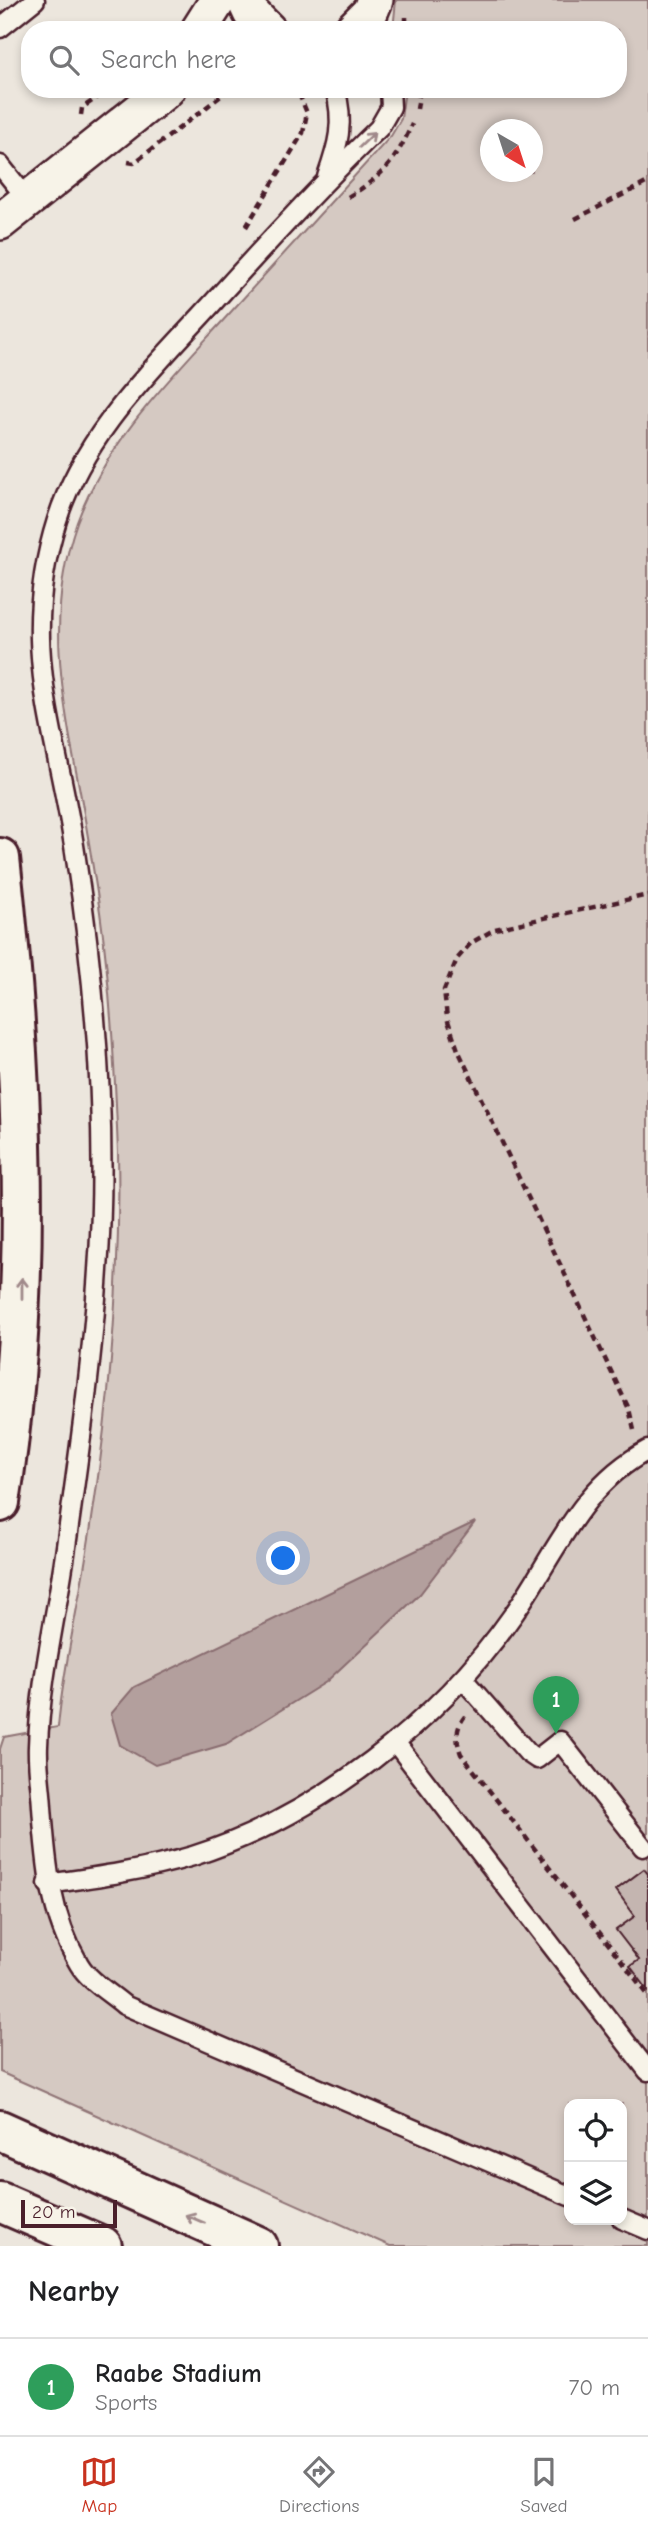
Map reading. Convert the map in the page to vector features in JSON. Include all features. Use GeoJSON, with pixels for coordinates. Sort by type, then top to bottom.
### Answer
{"type":"FeatureCollection","features":[{"type":"Feature","properties":{"kind":"main road"},"geometry":{"type":"LineString","coordinates":[[0,858],[21,1099],[22,1297],[0,1502]]}},
{"type":"Feature","properties":{"kind":"main road"},"geometry":{"type":"LineString","coordinates":[[0,2130],[258,2246]]}},
{"type":"Feature","properties":{"kind":"main road"},"geometry":{"type":"LineString","coordinates":[[0,2202],[103,2246]]}},
{"type":"Feature","properties":{"kind":"street"},"geometry":{"type":"LineString","coordinates":[[205,21],[218,0]]}},
{"type":"Feature","properties":{"kind":"street"},"geometry":{"type":"LineString","coordinates":[[245,0],[251,13],[259,21]]}},
{"type":"Feature","properties":{"kind":"street"},"geometry":{"type":"LineString","coordinates":[[0,222],[146,100]]}},
{"type":"Feature","properties":{"kind":"lane"},"geometry":{"type":"LineString","coordinates":[[0,28],[35,0]]}},
{"type":"Feature","properties":{"kind":"lane"},"geometry":{"type":"LineString","coordinates":[[325,182],[341,130],[337,98]]}},
{"type":"Feature","properties":{"kind":"lane"},"geometry":{"type":"LineString","coordinates":[[389,98],[388,116],[236,276],[125,399],[97,436],[77,472],[58,517],[41,595],[39,664],[75,849],[92,996],[100,1185],[99,1264],[92,1341],[37,1747],[48,1884],[63,1931],[82,1970],[124,2005],[564,2194]]}},
{"type":"Feature","properties":{"kind":"lane"},"geometry":{"type":"LineString","coordinates":[[0,165],[28,200]]}},
{"type":"Feature","properties":{"kind":"lane"},"geometry":{"type":"LineString","coordinates":[[48,1884],[150,1868],[196,1855],[293,1810],[395,1742],[463,1679],[515,1612],[563,1531],[585,1501],[609,1475],[646,1451]]}},
{"type":"Feature","properties":{"kind":"lane"},"geometry":{"type":"LineString","coordinates":[[463,1679],[528,1753],[537,1759],[560,1741],[643,1847]]}},
{"type":"Feature","properties":{"kind":"lane"},"geometry":{"type":"LineString","coordinates":[[395,1742],[648,2071]]}},
{"type":"Feature","properties":{"kind":"lane"},"geometry":{"type":"LineString","coordinates":[[627,2221],[648,2230]]}},
{"type":"Feature","properties":{"kind":"path"},"geometry":{"type":"LineString","coordinates":[[134,163],[218,98]]}},
{"type":"Feature","properties":{"kind":"path"},"geometry":{"type":"LineString","coordinates":[[236,276],[233,250],[267,189],[303,133],[307,113],[302,98]]}},
{"type":"Feature","properties":{"kind":"path"},"geometry":{"type":"LineString","coordinates":[[575,219],[648,182]]}},
{"type":"Feature","properties":{"kind":"path"},"geometry":{"type":"LineString","coordinates":[[646,1451],[629,1409],[458,1050],[447,1018],[444,990],[457,959],[471,943],[495,929],[648,895]]}},
{"type":"Feature","properties":{"kind":"shaded area"},"geometry":{"type":"Polygon","coordinates":[[[396,0],[648,0],[648,2246],[390,2246],[0,2072],[0,1749],[4,1737],[58,1727],[101,1457],[115,1305],[118,1153],[110,1002],[100,912],[66,712],[59,649],[62,585],[68,554],[77,522],[90,492],[142,411],[391,136],[401,119],[404,98],[627,98],[627,21],[394,21],[396,0]]]}},
{"type":"Feature","properties":{"kind":"shaded area"},"geometry":{"type":"Polygon","coordinates":[[[475,1522],[420,1594],[326,1682],[226,1744],[155,1765],[120,1745],[111,1714],[134,1687],[475,1522]]]}},
{"type":"Feature","properties":{"kind":"building"},"geometry":{"type":"Polygon","coordinates":[[[644,1869],[648,1874],[648,1990],[630,1966],[639,1960],[616,1930],[635,1916],[616,1890],[644,1869]]]}},
{"type":"Feature","properties":{"kind":"place","name":"Raabe Stadium"},"geometry":{"type":"Point","coordinates":[556,1734]}}]}
